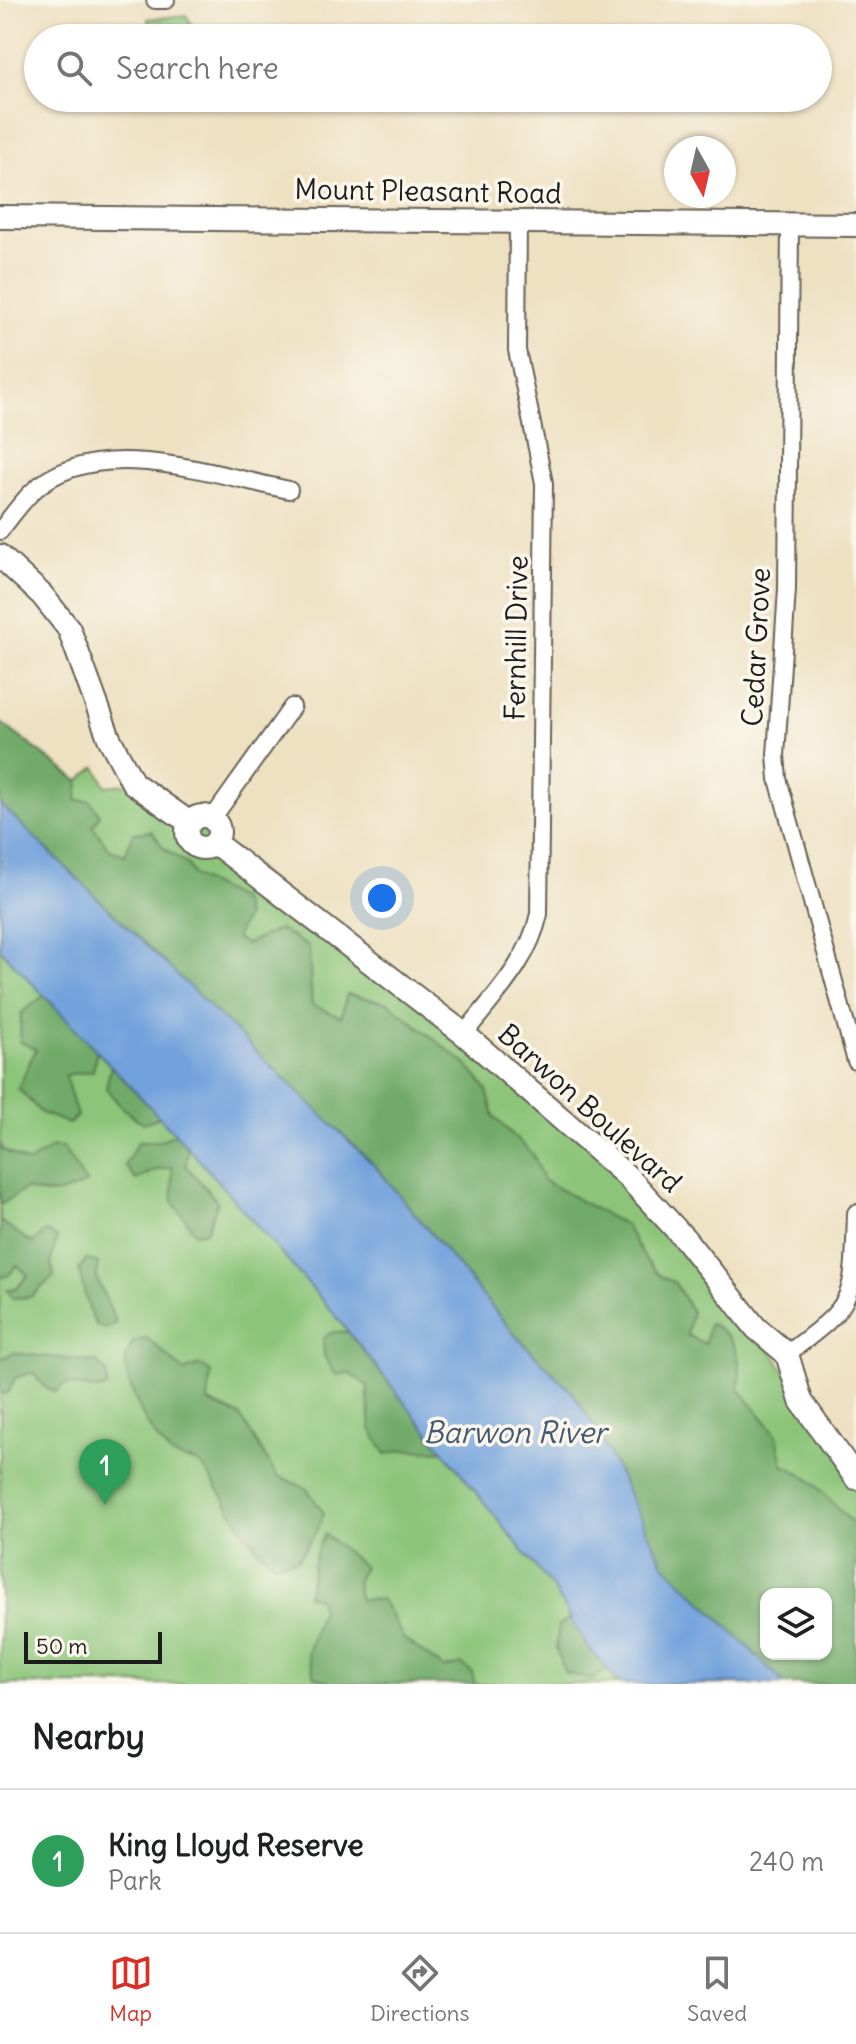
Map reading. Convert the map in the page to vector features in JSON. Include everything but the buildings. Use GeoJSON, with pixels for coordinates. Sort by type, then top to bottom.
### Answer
{"type":"FeatureCollection","features":[{"type":"Feature","properties":{"kind":"street"},"geometry":{"type":"LineString","coordinates":[[155,0],[166,0]]}},
{"type":"Feature","properties":{"kind":"street","name":"Mount Pleasant Road"},"geometry":{"type":"LineString","coordinates":[[0,217],[856,225]]}},
{"type":"Feature","properties":{"kind":"street","name":"Fernhill Drive"},"geometry":{"type":"LineString","coordinates":[[464,1034],[523,958],[533,939],[539,914],[544,483],[517,350],[518,222]]}},
{"type":"Feature","properties":{"kind":"street","name":"Cedar Grove"},"geometry":{"type":"LineString","coordinates":[[790,224],[787,589],[776,759],[778,779],[856,1061]]}},
{"type":"Feature","properties":{"kind":"street"},"geometry":{"type":"LineString","coordinates":[[0,531],[33,491],[73,468],[129,459],[289,490]]}},
{"type":"Feature","properties":{"kind":"street"},"geometry":{"type":"LineString","coordinates":[[0,556],[42,595],[69,629],[109,738],[133,783],[201,821],[292,707]]}},
{"type":"Feature","properties":{"kind":"street","name":"Barwon Boulevard"},"geometry":{"type":"LineString","coordinates":[[201,821],[186,833],[191,843],[206,848],[215,843],[464,1034],[628,1177],[685,1239],[756,1328],[787,1354]]}},
{"type":"Feature","properties":{"kind":"street"},"geometry":{"type":"LineString","coordinates":[[856,1213],[854,1293],[846,1309],[834,1322],[787,1354],[801,1401],[856,1478]]}},
{"type":"Feature","properties":{"kind":"green space"},"geometry":{"type":"Polygon","coordinates":[[[186,15],[192,24],[148,24],[148,19],[186,15]]]}},
{"type":"Feature","properties":{"kind":"green space"},"geometry":{"type":"Polygon","coordinates":[[[0,722],[79,781],[96,767],[106,786],[133,783],[198,817],[207,817],[216,822],[218,838],[628,1177],[756,1328],[856,1478],[856,1684],[785,1684],[766,1660],[832,1660],[832,1588],[760,1588],[760,1652],[375,1166],[0,804],[0,722]]]}},
{"type":"Feature","properties":{"kind":"green space"},"geometry":{"type":"Polygon","coordinates":[[[0,722],[79,782],[77,800],[90,801],[100,815],[93,826],[110,850],[125,855],[133,833],[152,831],[163,847],[188,865],[194,876],[241,900],[246,917],[235,938],[246,944],[279,929],[309,947],[312,1005],[341,1017],[347,994],[389,1003],[467,1065],[487,1090],[494,1117],[533,1154],[543,1180],[626,1226],[645,1259],[659,1275],[675,1283],[692,1312],[687,1335],[705,1344],[709,1323],[726,1335],[736,1350],[740,1368],[739,1389],[777,1435],[783,1465],[815,1484],[856,1526],[856,1684],[785,1684],[761,1660],[832,1660],[832,1588],[760,1588],[760,1659],[663,1563],[599,1434],[573,1393],[515,1335],[375,1166],[0,804],[0,722]]]}},
{"type":"Feature","properties":{"kind":"green space"},"geometry":{"type":"Polygon","coordinates":[[[0,949],[184,1143],[331,1310],[554,1590],[587,1646],[620,1684],[0,1684],[0,949]]]}},
{"type":"Feature","properties":{"kind":"green space"},"geometry":{"type":"Polygon","coordinates":[[[45,995],[97,1050],[93,1071],[65,1075],[77,1116],[69,1124],[41,1113],[18,1088],[36,1049],[20,1042],[21,1013],[45,995]]]}},
{"type":"Feature","properties":{"kind":"green space"},"geometry":{"type":"Polygon","coordinates":[[[111,1065],[160,1117],[144,1123],[118,1103],[106,1088],[111,1065]]]}},
{"type":"Feature","properties":{"kind":"green space"},"geometry":{"type":"Polygon","coordinates":[[[175,1134],[188,1148],[186,1166],[218,1202],[206,1231],[195,1233],[173,1202],[172,1167],[156,1170],[136,1180],[125,1165],[138,1142],[159,1141],[175,1134]]]}},
{"type":"Feature","properties":{"kind":"green space"},"geometry":{"type":"Polygon","coordinates":[[[0,1141],[2,1149],[28,1163],[53,1147],[63,1148],[86,1183],[56,1193],[26,1189],[0,1205],[0,1141]]]}},
{"type":"Feature","properties":{"kind":"green space"},"geometry":{"type":"Polygon","coordinates":[[[0,1221],[32,1243],[46,1232],[57,1237],[51,1261],[54,1276],[31,1297],[13,1298],[7,1290],[18,1287],[28,1275],[17,1265],[9,1275],[0,1278],[0,1221]]]}},
{"type":"Feature","properties":{"kind":"green space"},"geometry":{"type":"Polygon","coordinates":[[[86,1259],[98,1263],[97,1279],[116,1323],[107,1329],[96,1325],[86,1298],[79,1270],[86,1259]]]}},
{"type":"Feature","properties":{"kind":"green space"},"geometry":{"type":"Polygon","coordinates":[[[333,1332],[348,1332],[443,1451],[402,1450],[386,1454],[371,1429],[367,1385],[348,1373],[336,1375],[324,1356],[323,1337],[333,1332]]]}},
{"type":"Feature","properties":{"kind":"green space"},"geometry":{"type":"Polygon","coordinates":[[[147,1338],[184,1371],[199,1365],[211,1372],[208,1402],[240,1416],[277,1476],[306,1488],[324,1513],[298,1559],[274,1563],[263,1554],[244,1531],[201,1465],[171,1454],[155,1436],[141,1411],[127,1371],[126,1358],[132,1343],[147,1338]]]}},
{"type":"Feature","properties":{"kind":"green space"},"geometry":{"type":"Polygon","coordinates":[[[13,1353],[96,1362],[107,1373],[107,1387],[99,1390],[65,1384],[55,1392],[43,1386],[33,1372],[15,1378],[8,1393],[0,1394],[0,1359],[13,1353]]]}},
{"type":"Feature","properties":{"kind":"green space"},"geometry":{"type":"Polygon","coordinates":[[[325,1534],[364,1567],[356,1582],[360,1600],[382,1599],[404,1639],[444,1668],[462,1664],[472,1672],[475,1684],[332,1684],[315,1676],[307,1654],[321,1609],[318,1598],[307,1595],[315,1558],[325,1534]]]}},
{"type":"Feature","properties":{"kind":"green space"},"geometry":{"type":"Polygon","coordinates":[[[571,1618],[587,1646],[608,1670],[591,1680],[565,1673],[556,1649],[559,1625],[571,1618]]]}},
{"type":"Feature","properties":{"kind":"water","name":"Barwon River"},"geometry":{"type":"Polygon","coordinates":[[[0,804],[375,1166],[515,1335],[573,1393],[599,1434],[663,1563],[785,1684],[620,1684],[587,1646],[554,1590],[331,1310],[184,1143],[0,949],[0,804]]]}},
{"type":"Feature","properties":{"kind":"place","name":"King Lloyd Reserve"},"geometry":{"type":"Point","coordinates":[105,1505]}}]}
